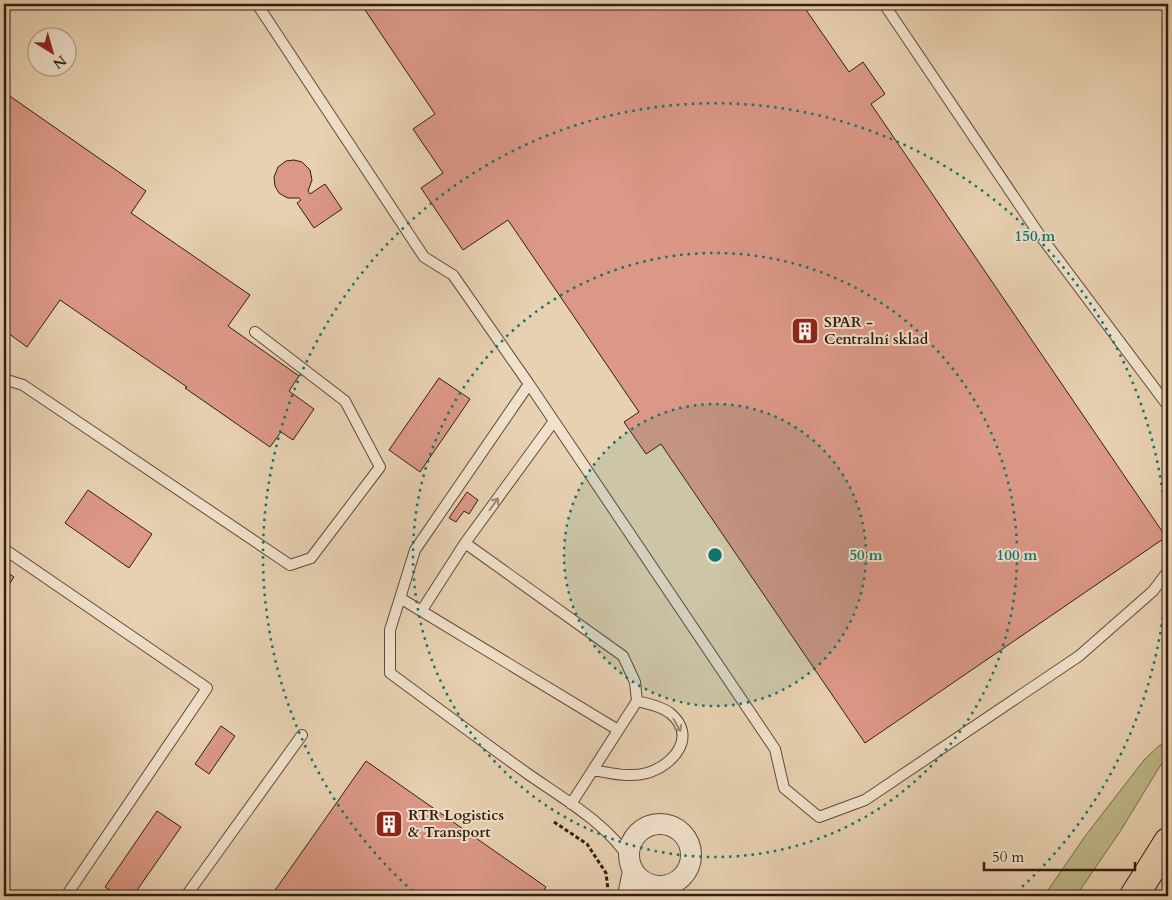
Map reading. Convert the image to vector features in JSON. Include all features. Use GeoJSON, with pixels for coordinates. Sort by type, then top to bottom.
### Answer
{"type":"FeatureCollection","features":[{"type":"Feature","properties":{"kind":"highway"},"geometry":{"type":"LineString","coordinates":[[1134,896],[1168,842]]}},
{"type":"Feature","properties":{"kind":"street"},"geometry":{"type":"LineString","coordinates":[[618,896],[631,865]]}},
{"type":"Feature","properties":{"kind":"lane"},"geometry":{"type":"LineString","coordinates":[[257,4],[424,257],[453,275],[554,420],[775,749],[784,788],[819,817],[865,800],[1080,656],[1153,591],[1168,571]]}},
{"type":"Feature","properties":{"kind":"lane"},"geometry":{"type":"LineString","coordinates":[[884,4],[1040,234],[1168,406]]}},
{"type":"Feature","properties":{"kind":"lane"},"geometry":{"type":"LineString","coordinates":[[4,379],[22,385],[290,565],[311,558],[380,467],[345,400],[255,332]]}},
{"type":"Feature","properties":{"kind":"lane"},"geometry":{"type":"LineString","coordinates":[[529,384],[415,550],[390,630],[390,673],[571,804],[610,835],[621,845],[631,865]]}},
{"type":"Feature","properties":{"kind":"lane"},"geometry":{"type":"LineString","coordinates":[[422,610],[465,543],[554,420]]}},
{"type":"Feature","properties":{"kind":"lane"},"geometry":{"type":"LineString","coordinates":[[465,543],[623,656],[635,682],[637,701],[571,804]]}},
{"type":"Feature","properties":{"kind":"lane"},"geometry":{"type":"LineString","coordinates":[[4,549],[207,688],[66,896]]}},
{"type":"Feature","properties":{"kind":"lane"},"geometry":{"type":"LineString","coordinates":[[400,598],[618,730]]}},
{"type":"Feature","properties":{"kind":"lane"},"geometry":{"type":"LineString","coordinates":[[593,770],[620,776],[645,774],[672,760],[680,749],[682,736],[679,724],[669,713],[653,705],[637,701]]}},
{"type":"Feature","properties":{"kind":"lane"},"geometry":{"type":"LineString","coordinates":[[186,896],[302,736]]}},
{"type":"Feature","properties":{"kind":"path"},"geometry":{"type":"LineString","coordinates":[[554,822],[587,844],[618,896]]}},
{"type":"Feature","properties":{"kind":"shaded area"},"geometry":{"type":"Polygon","coordinates":[[[1160,745],[1164,745],[1168,753],[1121,830],[1076,896],[1044,896],[1086,835],[1144,760],[1160,745]]]}},
{"type":"Feature","properties":{"kind":"building","name":"SPAR - Centralní sklad"},"geometry":{"type":"Polygon","coordinates":[[[361,4],[802,4],[849,72],[863,62],[885,94],[871,104],[1166,537],[865,743],[661,444],[646,454],[624,422],[639,412],[508,220],[463,250],[421,188],[443,173],[413,129],[435,114],[361,4]]]}},
{"type":"Feature","properties":{"kind":"building"},"geometry":{"type":"Polygon","coordinates":[[[4,92],[146,191],[131,213],[250,295],[228,326],[299,376],[289,391],[314,409],[293,440],[281,432],[270,447],[185,388],[187,387],[60,300],[27,347],[4,330],[4,92]]]}},
{"type":"Feature","properties":{"kind":"building"},"geometry":{"type":"Polygon","coordinates":[[[286,161],[302,162],[310,170],[312,180],[308,191],[310,194],[325,184],[342,209],[314,228],[297,203],[301,200],[284,196],[279,193],[275,186],[274,177],[278,167],[286,161]]]}},
{"type":"Feature","properties":{"kind":"building"},"geometry":{"type":"Polygon","coordinates":[[[439,378],[470,399],[420,472],[389,450],[439,378]]]}},
{"type":"Feature","properties":{"kind":"building"},"geometry":{"type":"Polygon","coordinates":[[[88,490],[152,534],[129,568],[65,523],[88,490]]]}},
{"type":"Feature","properties":{"kind":"building"},"geometry":{"type":"Polygon","coordinates":[[[467,492],[478,500],[469,514],[464,511],[456,522],[449,518],[467,492]]]}},
{"type":"Feature","properties":{"kind":"building"},"geometry":{"type":"Polygon","coordinates":[[[8,573],[14,577],[4,592],[4,579],[8,573]]]}},
{"type":"Feature","properties":{"kind":"building"},"geometry":{"type":"Polygon","coordinates":[[[221,726],[235,736],[209,774],[195,764],[221,726]]]}},
{"type":"Feature","properties":{"kind":"building","name":"RTR Logistics & Transport"},"geometry":{"type":"Polygon","coordinates":[[[366,761],[546,887],[540,896],[271,896],[366,761]]]}},
{"type":"Feature","properties":{"kind":"building"},"geometry":{"type":"Polygon","coordinates":[[[157,811],[181,827],[133,896],[119,896],[105,887],[157,811]]]}},
{"type":"Feature","properties":{"kind":"place","name":"SPAR - Centralní sklad"},"geometry":{"type":"Point","coordinates":[805,331]}},
{"type":"Feature","properties":{"kind":"place","name":"RTR Logistics & Transport"},"geometry":{"type":"Point","coordinates":[389,824]}}]}
